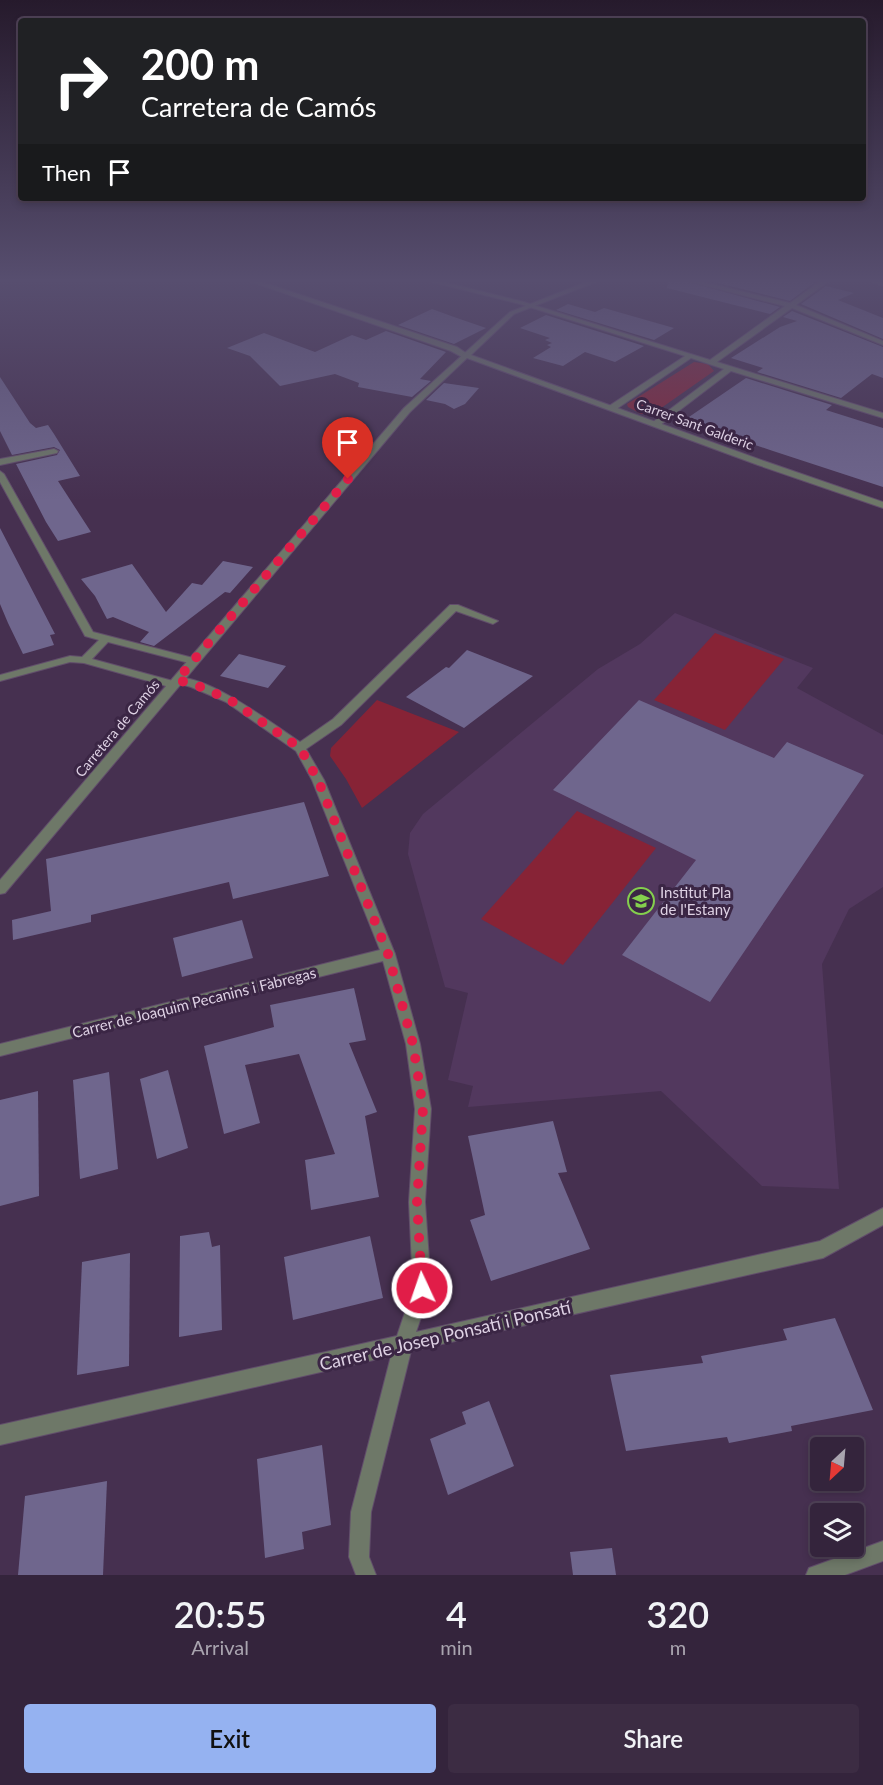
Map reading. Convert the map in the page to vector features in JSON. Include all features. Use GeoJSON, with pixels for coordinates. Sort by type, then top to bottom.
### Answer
{"type":"FeatureCollection","features":[{"type":"Feature","properties":{"kind":"street","name":"Carrer Sant Galderic"},"geometry":{"type":"LineString","coordinates":[[462,354],[883,505]]}},
{"type":"Feature","properties":{"kind":"street"},"geometry":{"type":"LineString","coordinates":[[682,354],[883,416]]}},
{"type":"Feature","properties":{"kind":"street"},"geometry":{"type":"LineString","coordinates":[[710,363],[724,354]]}},
{"type":"Feature","properties":{"kind":"street","name":"Carretera de Camós"},"geometry":{"type":"LineString","coordinates":[[0,889],[407,410],[465,355]]}},
{"type":"Feature","properties":{"kind":"street"},"geometry":{"type":"LineString","coordinates":[[612,408],[690,356]]}},
{"type":"Feature","properties":{"kind":"street"},"geometry":{"type":"LineString","coordinates":[[656,424],[730,369]]}},
{"type":"Feature","properties":{"kind":"street"},"geometry":{"type":"LineString","coordinates":[[0,462],[54,451]]}},
{"type":"Feature","properties":{"kind":"street"},"geometry":{"type":"LineString","coordinates":[[0,474],[89,634],[193,661]]}},
{"type":"Feature","properties":{"kind":"street"},"geometry":{"type":"LineString","coordinates":[[300,748],[337,722],[454,607],[493,621]]}},
{"type":"Feature","properties":{"kind":"street"},"geometry":{"type":"LineString","coordinates":[[85,660],[106,638]]}},
{"type":"Feature","properties":{"kind":"street"},"geometry":{"type":"LineString","coordinates":[[0,678],[70,659],[85,660],[175,682],[194,684],[230,700],[300,748],[318,780],[388,954],[413,1044],[423,1108],[417,1202],[422,1288],[403,1346],[361,1512],[359,1557],[366,1575]]}},
{"type":"Feature","properties":{"kind":"street","name":"Carrer de Joaquim Pecanins i Fàbregas"},"geometry":{"type":"LineString","coordinates":[[0,1050],[388,954]]}},
{"type":"Feature","properties":{"kind":"street","name":"Carrer de Josep Ponsatí i Ponsatí"},"geometry":{"type":"LineString","coordinates":[[0,1435],[403,1346],[823,1249],[883,1216]]}},
{"type":"Feature","properties":{"kind":"street"},"geometry":{"type":"LineString","coordinates":[[816,1575],[883,1551]]}},
{"type":"Feature","properties":{"kind":"shaded area"},"geometry":{"type":"Polygon","coordinates":[[[694,362],[708,364],[714,371],[654,413],[641,414],[628,407],[627,404],[694,362]]]}},
{"type":"Feature","properties":{"kind":"shaded area","name":"Institut Pla de l'Estany"},"geometry":{"type":"Polygon","coordinates":[[[675,613],[813,668],[797,688],[883,735],[883,887],[849,909],[822,964],[839,1189],[762,1186],[661,1091],[468,1107],[473,1086],[448,1080],[468,993],[445,987],[408,854],[410,833],[423,814],[598,669],[640,644],[675,613]]]}},
{"type":"Feature","properties":{"kind":"shaded area"},"geometry":{"type":"Polygon","coordinates":[[[715,633],[784,659],[725,730],[654,700],[715,633]]]}},
{"type":"Feature","properties":{"kind":"shaded area"},"geometry":{"type":"Polygon","coordinates":[[[377,700],[459,732],[362,808],[330,756],[331,748],[377,700]]]}},
{"type":"Feature","properties":{"kind":"shaded area"},"geometry":{"type":"Polygon","coordinates":[[[577,811],[656,848],[563,965],[481,919],[577,811]]]}},
{"type":"Feature","properties":{"kind":"building"},"geometry":{"type":"Polygon","coordinates":[[[243,354],[445,354],[420,379],[431,381],[412,397],[358,387],[359,383],[335,374],[280,386],[250,356],[243,354]]]}},
{"type":"Feature","properties":{"kind":"building"},"geometry":{"type":"Polygon","coordinates":[[[540,354],[583,354],[563,366],[533,358],[540,354]]]}},
{"type":"Feature","properties":{"kind":"building"},"geometry":{"type":"Polygon","coordinates":[[[590,354],[630,354],[615,362],[590,354]]]}},
{"type":"Feature","properties":{"kind":"building"},"geometry":{"type":"Polygon","coordinates":[[[738,354],[883,354],[883,378],[872,374],[841,398],[757,372],[763,368],[731,358],[738,354]]]}},
{"type":"Feature","properties":{"kind":"building"},"geometry":{"type":"Polygon","coordinates":[[[0,377],[30,423],[36,428],[48,425],[80,476],[58,481],[91,532],[58,541],[46,522],[16,464],[57,455],[60,450],[54,447],[12,455],[0,431],[0,377]]]}},
{"type":"Feature","properties":{"kind":"building"},"geometry":{"type":"Polygon","coordinates":[[[746,378],[832,405],[826,410],[883,428],[883,487],[749,443],[753,440],[686,419],[746,378]]]}},
{"type":"Feature","properties":{"kind":"building"},"geometry":{"type":"Polygon","coordinates":[[[444,383],[479,388],[465,404],[454,409],[445,404],[426,400],[444,383]]]}},
{"type":"Feature","properties":{"kind":"building"},"geometry":{"type":"Polygon","coordinates":[[[0,528],[55,634],[50,635],[54,645],[23,654],[8,623],[0,604],[0,528]]]}},
{"type":"Feature","properties":{"kind":"building"},"geometry":{"type":"Polygon","coordinates":[[[223,561],[253,567],[230,593],[225,592],[154,646],[140,642],[149,632],[113,617],[107,619],[95,596],[81,579],[132,564],[166,612],[192,583],[202,585],[223,561]]]}},
{"type":"Feature","properties":{"kind":"building"},"geometry":{"type":"Polygon","coordinates":[[[467,650],[533,676],[464,728],[406,697],[446,667],[449,668],[467,650]]]}},
{"type":"Feature","properties":{"kind":"building"},"geometry":{"type":"Polygon","coordinates":[[[239,654],[286,666],[268,688],[220,676],[239,654]]]}},
{"type":"Feature","properties":{"kind":"building"},"geometry":{"type":"Polygon","coordinates":[[[639,700],[774,758],[787,742],[864,775],[710,1002],[622,955],[696,860],[553,790],[639,700]]]}},
{"type":"Feature","properties":{"kind":"building"},"geometry":{"type":"Polygon","coordinates":[[[304,802],[329,876],[233,899],[229,882],[91,915],[91,922],[13,940],[12,920],[51,911],[46,859],[304,802]]]}},
{"type":"Feature","properties":{"kind":"building"},"geometry":{"type":"Polygon","coordinates":[[[242,920],[253,958],[182,977],[173,938],[242,920]]]}},
{"type":"Feature","properties":{"kind":"building"},"geometry":{"type":"Polygon","coordinates":[[[354,988],[366,1040],[349,1043],[377,1112],[365,1116],[379,1197],[311,1210],[305,1160],[335,1154],[299,1054],[245,1065],[260,1123],[224,1134],[204,1046],[274,1027],[270,1005],[354,988]]]}},
{"type":"Feature","properties":{"kind":"building"},"geometry":{"type":"Polygon","coordinates":[[[168,1070],[188,1148],[157,1159],[140,1079],[168,1070]]]}},
{"type":"Feature","properties":{"kind":"building"},"geometry":{"type":"Polygon","coordinates":[[[109,1072],[118,1169],[80,1179],[73,1080],[109,1072]]]}},
{"type":"Feature","properties":{"kind":"building"},"geometry":{"type":"Polygon","coordinates":[[[38,1091],[39,1196],[0,1206],[0,1100],[38,1091]]]}},
{"type":"Feature","properties":{"kind":"building"},"geometry":{"type":"Polygon","coordinates":[[[553,1121],[567,1172],[558,1173],[590,1249],[491,1281],[470,1220],[485,1215],[468,1136],[553,1121]]]}},
{"type":"Feature","properties":{"kind":"building"},"geometry":{"type":"Polygon","coordinates":[[[209,1232],[212,1247],[220,1245],[222,1330],[179,1337],[180,1236],[209,1232]]]}},
{"type":"Feature","properties":{"kind":"building"},"geometry":{"type":"Polygon","coordinates":[[[370,1236],[383,1298],[293,1320],[284,1257],[370,1236]]]}},
{"type":"Feature","properties":{"kind":"building"},"geometry":{"type":"Polygon","coordinates":[[[130,1253],[129,1366],[77,1375],[82,1262],[130,1253]]]}},
{"type":"Feature","properties":{"kind":"building"},"geometry":{"type":"Polygon","coordinates":[[[835,1318],[873,1410],[791,1426],[792,1431],[729,1443],[727,1437],[626,1451],[610,1375],[703,1363],[701,1356],[787,1340],[783,1329],[835,1318]]]}},
{"type":"Feature","properties":{"kind":"building"},"geometry":{"type":"Polygon","coordinates":[[[489,1401],[514,1466],[448,1495],[430,1439],[466,1424],[462,1412],[489,1401]]]}},
{"type":"Feature","properties":{"kind":"building"},"geometry":{"type":"Polygon","coordinates":[[[322,1445],[331,1525],[302,1532],[304,1549],[265,1558],[257,1459],[322,1445]]]}},
{"type":"Feature","properties":{"kind":"building"},"geometry":{"type":"Polygon","coordinates":[[[107,1481],[103,1575],[18,1575],[25,1496],[107,1481]]]}},
{"type":"Feature","properties":{"kind":"building"},"geometry":{"type":"Polygon","coordinates":[[[612,1548],[616,1575],[573,1575],[570,1552],[612,1548]]]}},
{"type":"Feature","properties":{"kind":"place","name":"Institut Pla de l'Estany"},"geometry":{"type":"Point","coordinates":[641,901]}},
{"type":"Feature","properties":{"kind":"route"},"geometry":{"type":"LineString","coordinates":[[348,479],[177,680],[194,684],[230,700],[300,748],[318,780],[388,954],[413,1044],[423,1108],[417,1202],[422,1288]]}}]}
